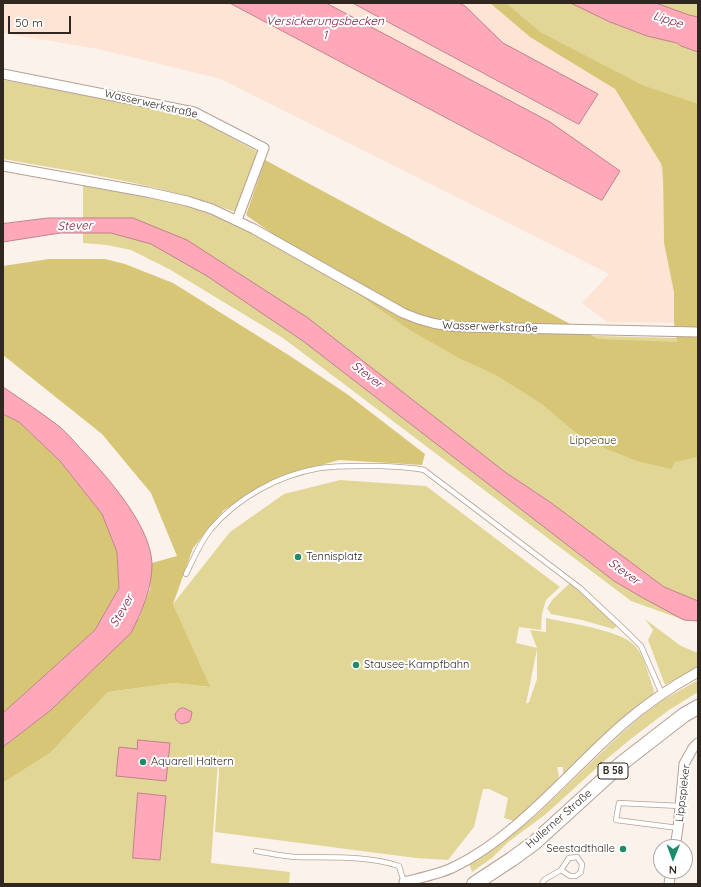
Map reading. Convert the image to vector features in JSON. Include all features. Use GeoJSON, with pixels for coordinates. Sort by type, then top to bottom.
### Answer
{"type":"FeatureCollection","features":[{"type":"Feature","properties":{"kind":"main road","name":"Hullerner Straße"},"geometry":{"type":"LineString","coordinates":[[474,884],[534,843],[622,764],[684,715],[698,707]]}},
{"type":"Feature","properties":{"kind":"street","name":"Wasserwerkstraße"},"geometry":{"type":"LineString","coordinates":[[3,74],[194,112],[264,148],[237,220]]}},
{"type":"Feature","properties":{"kind":"street","name":"Wasserwerkstraße"},"geometry":{"type":"LineString","coordinates":[[3,166],[180,200],[212,209],[237,220],[403,313],[424,322],[466,328],[698,332]]}},
{"type":"Feature","properties":{"kind":"street"},"geometry":{"type":"LineString","coordinates":[[404,883],[452,868],[466,861],[495,841],[562,782],[623,724],[662,694],[698,672]]}},
{"type":"Feature","properties":{"kind":"street","name":"Lippspieker"},"geometry":{"type":"LineString","coordinates":[[676,839],[684,764],[692,748],[698,743]]}},
{"type":"Feature","properties":{"kind":"lane"},"geometry":{"type":"LineString","coordinates":[[186,574],[197,549],[210,530],[224,514],[249,496],[277,481],[320,468],[342,466],[410,467],[424,470],[580,588],[629,634],[641,646],[662,694]]}},
{"type":"Feature","properties":{"kind":"lane"},"geometry":{"type":"LineString","coordinates":[[678,828],[616,820],[619,803],[680,806]]}},
{"type":"Feature","properties":{"kind":"lane"},"geometry":{"type":"LineString","coordinates":[[256,851],[292,856],[341,857],[387,862],[399,866],[404,883]]}},
{"type":"Feature","properties":{"kind":"lane"},"geometry":{"type":"LineString","coordinates":[[542,884],[544,880],[562,870],[569,858],[577,857],[582,864],[581,872],[576,876],[570,876],[562,870]]}},
{"type":"Feature","properties":{"kind":"shaded area"},"geometry":{"type":"Polygon","coordinates":[[[3,3],[490,3],[530,36],[615,89],[663,167],[664,243],[675,291],[677,323],[607,322],[582,303],[609,274],[221,79],[98,49],[3,33],[3,3]]]}},
{"type":"Feature","properties":{"kind":"green space"},"geometry":{"type":"Polygon","coordinates":[[[490,3],[506,3],[540,32],[642,85],[698,104],[698,457],[675,462],[671,469],[637,461],[609,450],[575,432],[542,404],[496,375],[459,358],[408,329],[246,215],[265,160],[598,339],[677,342],[674,323],[674,292],[664,243],[663,167],[615,89],[530,37],[490,3]]]}},
{"type":"Feature","properties":{"kind":"green space","name":"Lippeaue"},"geometry":{"type":"Polygon","coordinates":[[[492,3],[698,3],[698,621],[684,620],[631,601],[283,338],[169,269],[131,250],[107,245],[83,243],[83,183],[183,202],[221,216],[440,332],[679,338],[661,162],[618,88],[492,3]]]}},
{"type":"Feature","properties":{"kind":"green space"},"geometry":{"type":"Polygon","coordinates":[[[3,80],[167,109],[193,117],[258,152],[235,212],[207,202],[120,180],[3,159],[3,80]]]}},
{"type":"Feature","properties":{"kind":"green space"},"geometry":{"type":"Polygon","coordinates":[[[49,259],[105,259],[125,264],[173,283],[290,356],[347,394],[425,454],[422,465],[339,460],[279,477],[224,510],[193,548],[173,604],[210,687],[174,683],[108,692],[50,753],[3,783],[3,747],[51,710],[139,618],[150,589],[152,563],[177,556],[151,493],[102,434],[3,355],[3,266],[49,259]]]}},
{"type":"Feature","properties":{"kind":"green space"},"geometry":{"type":"Polygon","coordinates":[[[3,414],[19,422],[60,461],[102,514],[117,552],[119,588],[95,630],[3,713],[3,414]]]}},
{"type":"Feature","properties":{"kind":"green space","name":"Stausee-Kampfbahn"},"geometry":{"type":"Polygon","coordinates":[[[340,480],[426,486],[560,587],[546,600],[542,614],[541,630],[519,627],[516,643],[537,648],[530,630],[546,632],[546,618],[606,631],[617,635],[634,645],[641,654],[654,690],[653,696],[565,774],[563,774],[563,767],[557,767],[559,776],[555,785],[514,821],[504,818],[508,798],[489,789],[483,789],[474,827],[448,860],[416,858],[215,832],[219,773],[219,747],[211,863],[290,872],[289,884],[3,884],[3,783],[50,753],[108,692],[174,683],[209,687],[173,604],[230,532],[284,494],[340,480]],[[537,649],[526,704],[529,702],[537,679],[537,649]]]}},
{"type":"Feature","properties":{"kind":"green space"},"geometry":{"type":"Polygon","coordinates":[[[570,583],[617,626],[613,629],[582,620],[551,614],[547,608],[553,599],[570,583]]]}},
{"type":"Feature","properties":{"kind":"green space"},"geometry":{"type":"Polygon","coordinates":[[[645,619],[681,646],[698,653],[698,667],[665,685],[648,640],[653,630],[645,619]]]}},
{"type":"Feature","properties":{"kind":"green space"},"geometry":{"type":"Polygon","coordinates":[[[698,680],[698,692],[669,710],[632,738],[603,762],[546,814],[507,843],[492,858],[472,872],[469,863],[484,856],[536,815],[644,714],[663,700],[698,680]]]}},
{"type":"Feature","properties":{"kind":"water","name":"Versickerungsbecken 1"},"geometry":{"type":"Polygon","coordinates":[[[230,3],[326,3],[550,122],[620,171],[602,200],[230,3]]]}},
{"type":"Feature","properties":{"kind":"water"},"geometry":{"type":"Polygon","coordinates":[[[353,3],[459,3],[465,6],[503,43],[598,94],[579,124],[353,3]]]}},
{"type":"Feature","properties":{"kind":"water","name":"Lippe"},"geometry":{"type":"Polygon","coordinates":[[[571,3],[656,3],[698,17],[698,52],[677,43],[647,36],[610,22],[571,3]]]}},
{"type":"Feature","properties":{"kind":"water","name":"Stever"},"geometry":{"type":"Polygon","coordinates":[[[48,218],[133,218],[187,240],[308,318],[505,472],[550,502],[664,587],[698,601],[698,621],[684,620],[614,581],[303,341],[207,276],[151,244],[111,233],[60,233],[3,242],[3,224],[48,218]]]}},
{"type":"Feature","properties":{"kind":"water","name":"Stever"},"geometry":{"type":"Polygon","coordinates":[[[3,387],[60,427],[101,471],[125,501],[144,533],[150,549],[152,573],[148,591],[131,633],[51,710],[3,747],[3,713],[95,630],[119,588],[117,552],[102,514],[60,461],[19,422],[3,414],[3,387]]]}},
{"type":"Feature","properties":{"kind":"water"},"geometry":{"type":"Polygon","coordinates":[[[184,708],[192,712],[191,718],[189,722],[181,724],[176,720],[175,714],[179,709],[184,708]]]}},
{"type":"Feature","properties":{"kind":"water","name":"Aquarell Haltern"},"geometry":{"type":"Polygon","coordinates":[[[138,740],[170,743],[166,781],[116,776],[119,747],[137,749],[138,740]]]}},
{"type":"Feature","properties":{"kind":"water"},"geometry":{"type":"Polygon","coordinates":[[[138,793],[166,796],[160,860],[133,858],[138,793]]]}},
{"type":"Feature","properties":{"kind":"place","name":"Tennisplatz"},"geometry":{"type":"Point","coordinates":[298,557]}},
{"type":"Feature","properties":{"kind":"place","name":"Stausee-Kampfbahn"},"geometry":{"type":"Point","coordinates":[356,665]}},
{"type":"Feature","properties":{"kind":"place","name":"Aquarell Haltern"},"geometry":{"type":"Point","coordinates":[143,762]}},
{"type":"Feature","properties":{"kind":"place","name":"Seestadthalle"},"geometry":{"type":"Point","coordinates":[623,849]}}]}
